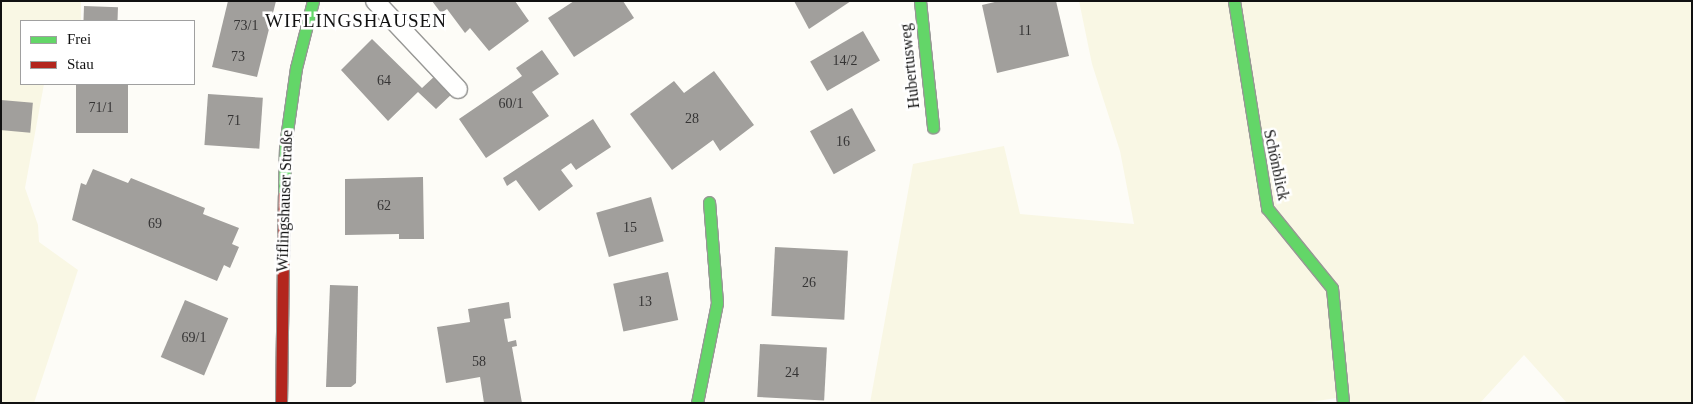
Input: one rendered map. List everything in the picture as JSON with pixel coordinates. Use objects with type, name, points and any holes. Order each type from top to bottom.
[{"type":"street","name":"Wiflingshauser Straße","points":[[281,403],[285,146],[296,68],[313,1]]},
{"type":"street","name":"Hubertusweg","points":[[920,1],[933,127]]},
{"type":"street","name":"Schönblick","points":[[1234,1],[1259,176],[1267,208],[1282,229],[1310,254],[1332,288],[1343,403]]},
{"type":"street","points":[[697,403],[717,303],[709,202]]},
{"type":"lane","points":[[375,1],[458,89]]},
{"type":"shaded area","points":[[1,1],[81,1],[81,20],[20,20],[20,85],[44,85],[25,188],[38,225],[39,242],[78,270],[34,403],[1,403]]},
{"type":"shaded area","points":[[1079,1],[1692,1],[1692,403],[1567,403],[1524,355],[1480,403],[1351,403],[1336,398],[1305,403],[870,403],[913,164],[1004,146],[1020,214],[1134,224],[1120,151],[1092,64]]},
{"type":"building","points":[[228,1],[276,1],[257,77],[212,67]]},
{"type":"building","points":[[432,1],[515,1],[529,21],[489,51],[470,28],[465,33],[447,9],[441,13]]},
{"type":"building","points":[[574,1],[623,1],[634,18],[574,57],[548,18]]},
{"type":"building","points":[[794,1],[851,1],[809,29]]},
{"type":"building","points":[[999,1],[1056,1],[1069,56],[997,73],[982,5]]},
{"type":"building","points":[[84,6],[118,7],[118,20],[84,20]]},
{"type":"building","points":[[863,31],[880,60],[827,91],[810,62]]},
{"type":"building","points":[[372,39],[422,88],[437,74],[454,92],[436,109],[418,92],[388,121],[341,70]]},
{"type":"building","points":[[542,50],[559,74],[532,92],[549,116],[486,158],[459,119],[522,76],[516,68]]},
{"type":"building","points":[[714,71],[754,125],[720,151],[713,140],[672,170],[630,114],[674,81],[684,93]]},
{"type":"building","points":[[76,85],[128,85],[128,133],[76,133]]},
{"type":"building","points":[[208,94],[263,98],[259,149],[204,145]]},
{"type":"building","points":[[1,100],[33,103],[30,133],[1,130]]},
{"type":"building","points":[[852,108],[876,151],[834,174],[810,131]]},
{"type":"building","points":[[593,119],[611,147],[576,170],[571,163],[561,170],[573,186],[539,211],[516,180],[507,186],[503,178]]},
{"type":"building","points":[[93,169],[128,183],[131,178],[205,208],[203,214],[239,228],[232,244],[239,247],[230,268],[224,265],[217,281],[72,220],[81,183],[86,185]]},
{"type":"building","points":[[423,177],[424,239],[399,239],[399,234],[345,235],[345,179]]},
{"type":"building","points":[[651,197],[664,241],[609,257],[596,213]]},
{"type":"building","points":[[775,247],[848,251],[844,320],[771,316]]},
{"type":"building","points":[[668,272],[678,320],[623,332],[613,284]]},
{"type":"building","points":[[330,285],[358,286],[356,383],[351,387],[326,387]]},
{"type":"building","points":[[185,300],[228,318],[204,375],[161,357]]},
{"type":"building","points":[[509,302],[511,318],[504,319],[508,342],[516,340],[517,346],[512,347],[522,403],[484,403],[480,377],[446,383],[437,327],[470,322],[468,309]]},
{"type":"building","points":[[760,344],[827,348],[824,400],[757,397]]},
{"type":"traffic: fast","points":[[284,195],[285,146],[296,68],[313,1]]},
{"type":"traffic: fast","points":[[920,1],[933,127]]},
{"type":"traffic: fast","points":[[1234,1],[1267,208],[1332,288],[1343,403]]},
{"type":"traffic: fast","points":[[697,403],[717,303],[709,202]]},
{"type":"traffic: jam","points":[[281,403],[284,195]]},
{"type":"district","name":"WIFLINGSHAUSEN","points":[[356,21]]}]
